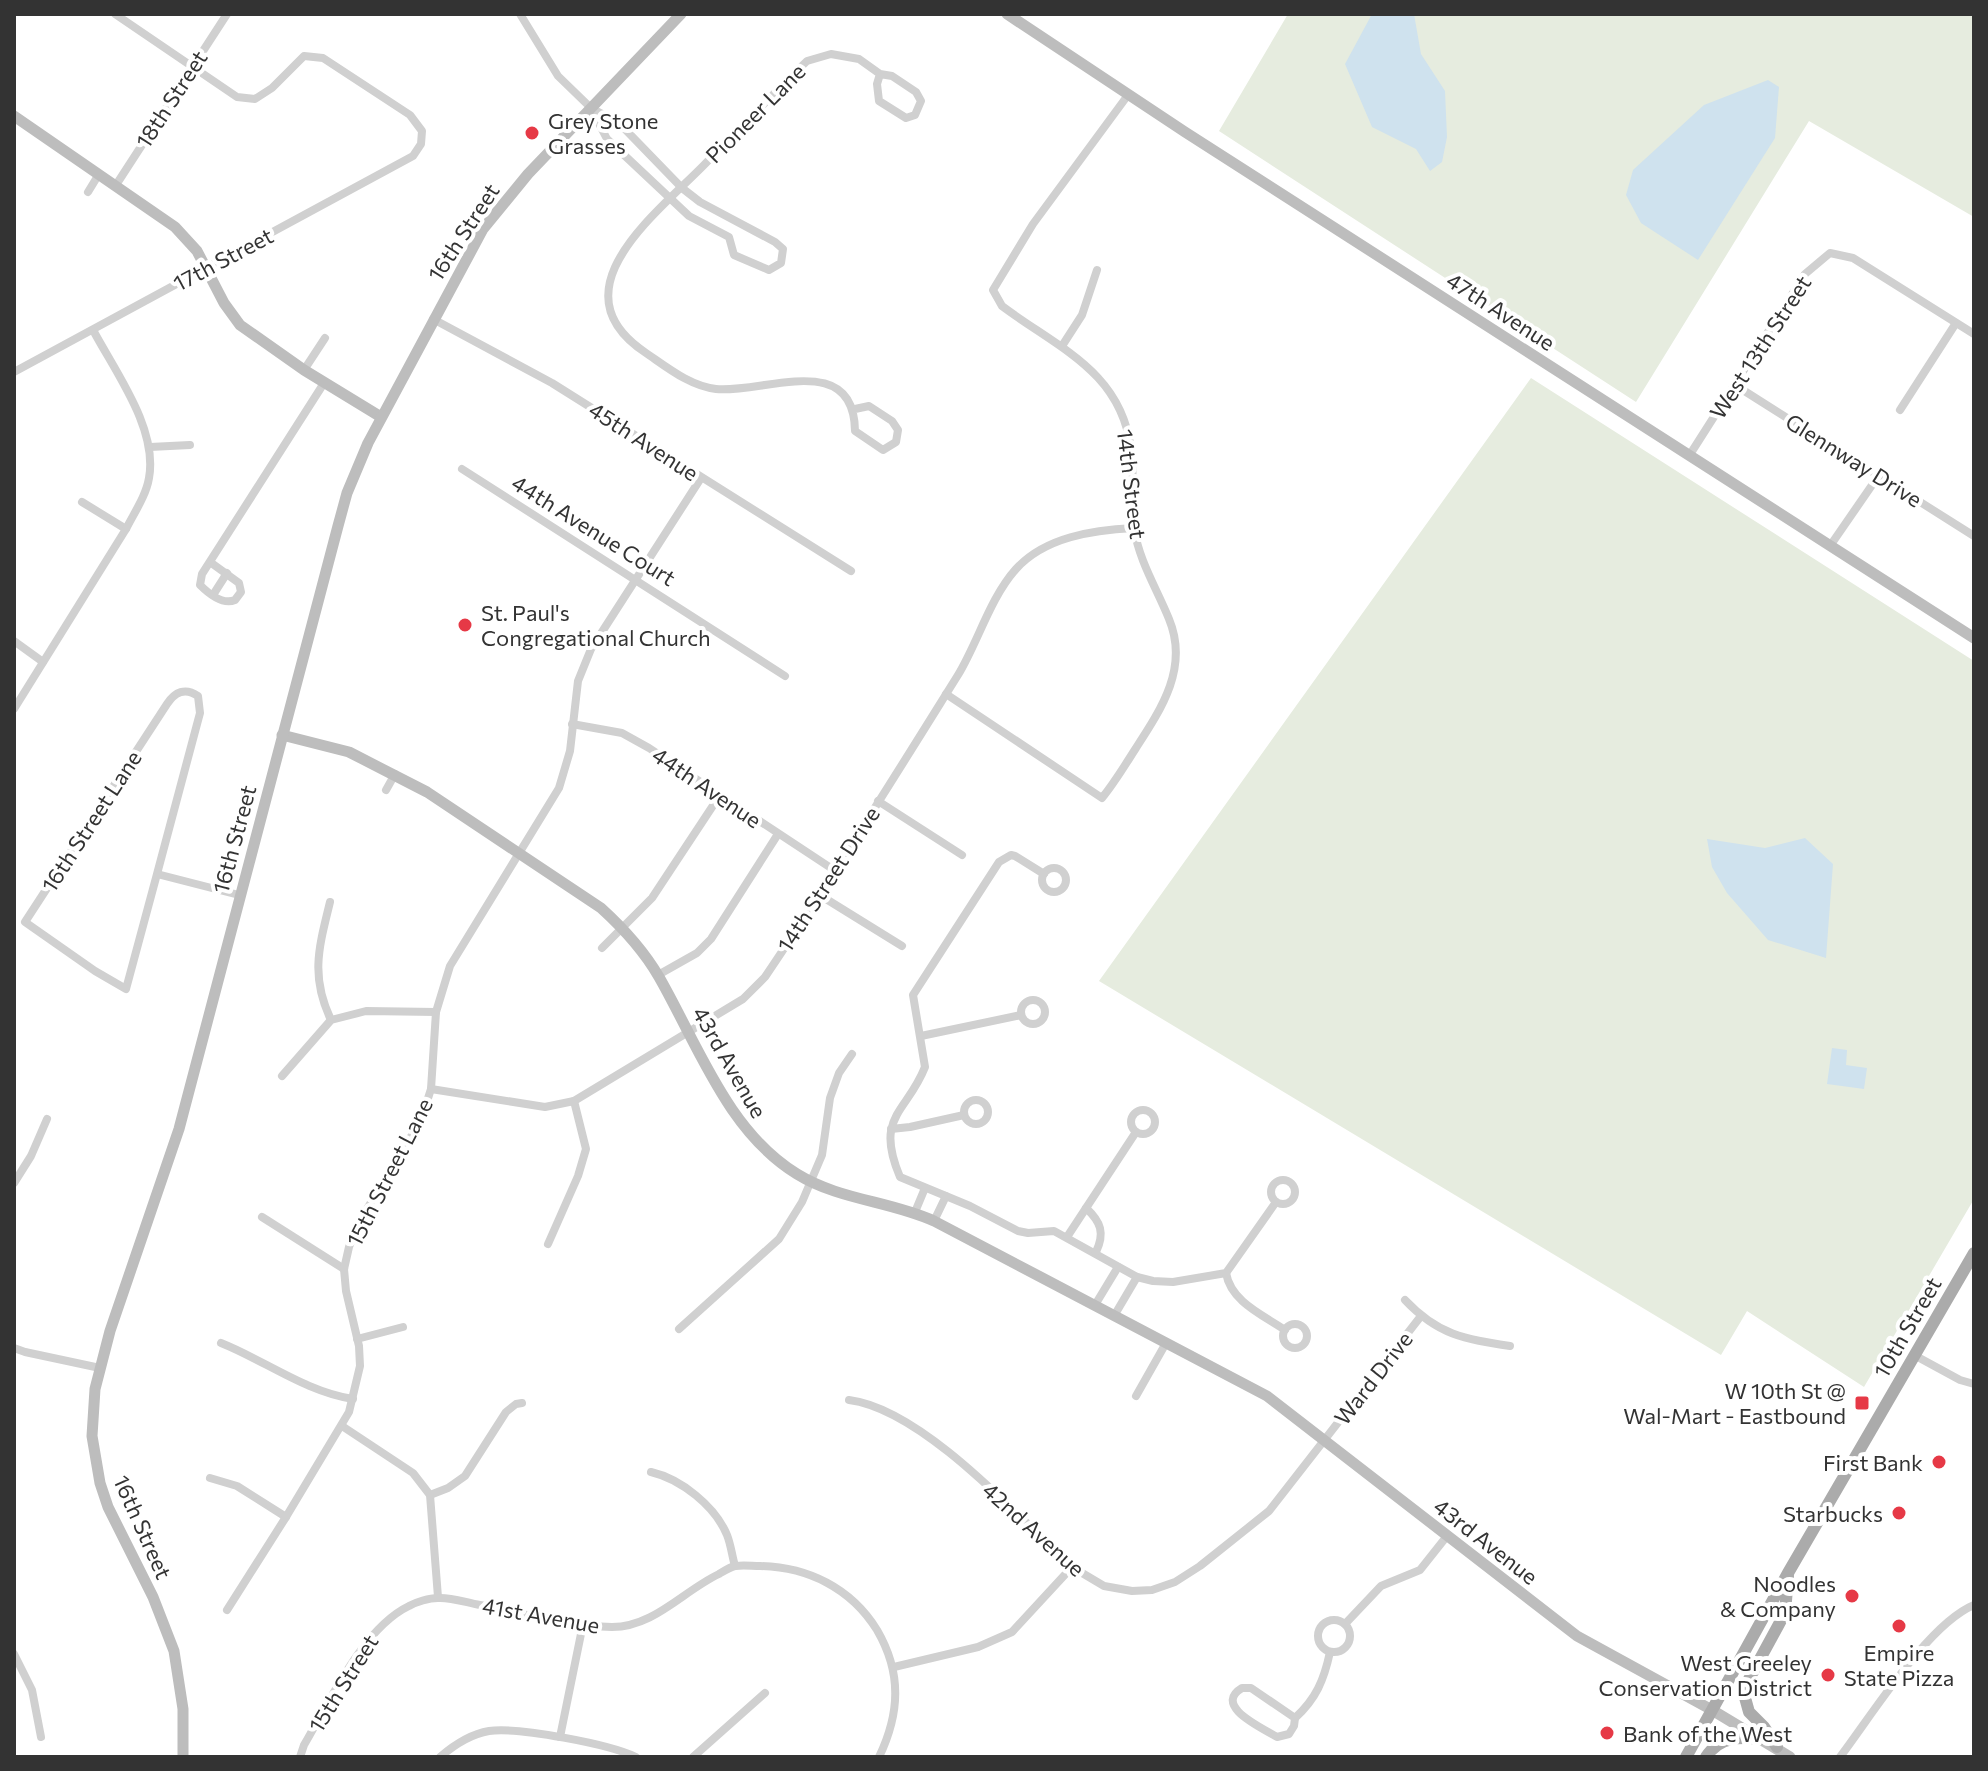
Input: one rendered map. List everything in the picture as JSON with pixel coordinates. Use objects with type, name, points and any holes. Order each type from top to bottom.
[{"type":"main road","name":"16th Street","points":[[183,1757],[183,1709],[174,1651],[153,1597],[108,1507],[95,1460],[92,1414],[100,1368],[179,1129],[347,493],[381,417],[483,229],[502,203],[681,14]]},
{"type":"main road","name":"47th Avenue","points":[[1007,14],[1128,95],[1974,638]]},
{"type":"main road","points":[[14,116],[186,236],[240,325],[304,370],[381,417]]},
{"type":"main road","name":"43rd Avenue","points":[[282,735],[349,752],[427,792],[576,889],[622,928],[658,975],[746,1131],[783,1164],[829,1190],[915,1212],[934,1221],[1267,1396],[1577,1636],[1764,1739],[1790,1757]]},
{"type":"main road","name":"10th Street","points":[[1686,1757],[1788,1573],[1974,1253]]},
{"type":"main road","points":[[1777,1747],[1749,1712],[1744,1694],[1785,1613],[1788,1573]]},
{"type":"main road","points":[[1706,1757],[1716,1745],[1728,1739],[1764,1739]]},
{"type":"street","points":[[115,14],[192,67]]},
{"type":"street","name":"18th Street","points":[[116,185],[227,14]]},
{"type":"street","points":[[520,14],[558,76],[591,108],[619,123],[682,188],[700,202],[775,242],[783,249],[781,263],[769,270],[734,255],[729,237],[737,222]]},
{"type":"street","name":"Pioneer Lane","points":[[855,409],[844,395],[806,381],[791,380],[720,390],[700,386],[630,342],[611,312],[609,282],[619,255],[807,61],[831,54],[859,59],[880,74],[892,76],[916,92],[921,101],[915,115],[906,118],[879,101],[877,84],[880,74]]},
{"type":"street","name":"17th Street","points":[[14,372],[413,156],[421,144],[422,131],[410,115],[323,58],[304,56],[272,88],[255,99],[237,97],[192,67]]},
{"type":"street","name":"14th Street","points":[[946,694],[1102,798],[1169,695],[1175,671],[1176,646],[1170,622],[1146,569],[1134,528],[1134,468],[1127,427],[1118,406],[1096,372],[1002,306],[993,290],[1033,224],[1128,95]]},
{"type":"street","points":[[591,108],[607,139],[689,216],[729,237]]},
{"type":"street","points":[[88,192],[99,174]]},
{"type":"street","name":"West 13th Street","points":[[1689,456],[1805,274],[1830,253],[1853,258],[1956,323]]},
{"type":"street","points":[[1062,346],[1082,315],[1097,270]]},
{"type":"street","name":"45th Avenue","points":[[433,319],[552,383],[851,571]]},
{"type":"street","points":[[1900,410],[1956,323],[1974,334]]},
{"type":"street","points":[[14,709],[126,529],[149,478],[150,447],[144,426],[93,330]]},
{"type":"street","points":[[304,370],[325,338]]},
{"type":"street","points":[[210,562],[239,583],[239,597],[226,603],[200,585],[200,580],[210,562],[324,383]]},
{"type":"street","name":"Glennway Drive","points":[[1735,385],[1974,536]]},
{"type":"street","points":[[869,406],[892,421],[898,430],[896,442],[883,450],[855,431],[855,409],[869,406]]},
{"type":"street","points":[[150,447],[190,445]]},
{"type":"street","name":"44th Avenue Court","points":[[462,469],[785,676]]},
{"type":"street","points":[[1830,546],[1879,475]]},
{"type":"street","name":"15th Street Lane","points":[[227,1610],[342,1426],[353,1399],[360,1366],[344,1269],[359,1222],[421,1120],[431,1089],[436,1012],[450,966],[559,788],[570,751],[581,669],[591,649],[701,478]]},
{"type":"street","points":[[82,502],[126,529]]},
{"type":"street","name":"14th Street Drive","points":[[431,1089],[535,1106],[557,1106],[574,1101],[743,999],[765,977],[878,801],[969,656],[1001,591],[1017,568],[1049,545],[1077,535],[1134,528]]},
{"type":"street","points":[[213,595],[227,573]]},
{"type":"street","points":[[14,641],[43,662]]},
{"type":"street","name":"16th Street Lane","points":[[186,691],[198,696],[200,713],[157,874],[126,989],[25,922],[173,695],[186,691]]},
{"type":"street","name":"44th Avenue","points":[[572,724],[622,733],[834,870]]},
{"type":"street","points":[[386,790],[395,774]]},
{"type":"street","points":[[602,948],[652,898],[720,795]]},
{"type":"street","points":[[878,801],[962,855]]},
{"type":"street","points":[[658,975],[697,953],[711,939],[778,834]]},
{"type":"street","points":[[1044,874],[1015,856],[999,862],[913,995],[925,1067],[897,1112],[891,1129],[900,1177],[1018,1231],[1054,1231],[1137,1277],[1153,1281],[1173,1282],[1226,1273],[1276,1202]]},
{"type":"street","points":[[157,874],[239,895]]},
{"type":"street","points":[[818,894],[902,946]]},
{"type":"street","points":[[330,902],[317,969],[318,986],[331,1020]]},
{"type":"street","points":[[282,1076],[331,1020],[366,1011],[436,1012]]},
{"type":"street","points":[[921,1036],[1021,1015]]},
{"type":"street","points":[[679,1329],[779,1239],[812,1182],[822,1155],[834,1083],[852,1054]]},
{"type":"street","points":[[548,1244],[578,1176],[586,1149],[574,1101]]},
{"type":"street","points":[[891,1129],[964,1115]]},
{"type":"street","points":[[14,1183],[31,1156],[47,1119]]},
{"type":"street","points":[[1067,1237],[1136,1132]]},
{"type":"street","points":[[915,1212],[925,1188]]},
{"type":"street","points":[[934,1221],[946,1196]]},
{"type":"street","points":[[1086,1208],[1097,1218],[1102,1231],[1096,1252]]},
{"type":"street","points":[[262,1217],[344,1269]]},
{"type":"street","points":[[1095,1305],[1118,1267]]},
{"type":"street","points":[[1226,1273],[1228,1285],[1238,1298],[1285,1330]]},
{"type":"street","points":[[1114,1316],[1137,1277]]},
{"type":"street","name":"Ward Drive","points":[[1405,1300],[1421,1316],[1450,1334],[1510,1346]]},
{"type":"street","name":"Ward Drive","points":[[1325,1440],[1421,1316]]},
{"type":"street","points":[[357,1339],[403,1327]]},
{"type":"street","points":[[221,1343],[312,1387],[334,1396],[353,1399]]},
{"type":"street","points":[[1136,1396],[1166,1343]]},
{"type":"street","points":[[14,1348],[100,1368]]},
{"type":"street","points":[[1914,1355],[1960,1380],[1974,1384]]},
{"type":"street","name":"42nd Avenue","points":[[849,1400],[877,1407],[894,1416],[953,1457],[1072,1567],[1104,1586],[1132,1591],[1152,1590],[1175,1582],[1257,1523],[1325,1440]]},
{"type":"street","points":[[430,1495],[448,1488],[465,1476],[506,1412],[522,1403]]},
{"type":"street","points":[[342,1426],[413,1473],[430,1495],[438,1597]]},
{"type":"street","points":[[651,1472],[663,1475],[690,1492],[712,1512],[728,1537],[735,1566],[798,1570],[824,1580],[865,1613],[878,1632],[894,1667],[893,1718],[879,1757]]},
{"type":"street","points":[[210,1478],[237,1486],[286,1517]]},
{"type":"street","points":[[1345,1624],[1381,1586],[1420,1570],[1447,1536]]},
{"type":"street","name":"41st Avenue","points":[[438,1597],[612,1627],[642,1622],[702,1583],[735,1566]]},
{"type":"street","points":[[894,1667],[978,1647],[1012,1632],[1072,1567]]},
{"type":"street","name":"15th Street","points":[[300,1757],[304,1745],[375,1631],[392,1615],[412,1604],[438,1597]]},
{"type":"street","points":[[1840,1757],[1932,1635],[1974,1605]]},
{"type":"street","points":[[1330,1621],[1345,1624],[1350,1633],[1349,1644],[1341,1651],[1330,1652],[1321,1646],[1319,1631],[1330,1621]]},
{"type":"street","points":[[560,1737],[583,1624]]},
{"type":"street","points":[[1295,1718],[1251,1688],[1238,1689],[1233,1697],[1237,1712],[1277,1737],[1289,1734],[1295,1718],[1308,1706],[1325,1679],[1330,1652]]},
{"type":"street","points":[[14,1654],[32,1690],[41,1737]]},
{"type":"street","points":[[693,1757],[765,1693]]},
{"type":"street","points":[[440,1757],[460,1742],[490,1731],[560,1737],[636,1757]]},
{"type":"shaded area","points":[[1288,14],[1974,14],[1974,217],[1809,121],[1636,402],[1219,131]]},
{"type":"shaded area","points":[[1531,378],[1974,661],[1974,1199],[1864,1387],[1747,1311],[1721,1355],[1099,981]]},
{"type":"water","points":[[1372,14],[1414,14],[1421,54],[1445,91],[1447,137],[1442,162],[1430,171],[1416,149],[1372,127],[1345,64]]},
{"type":"water","points":[[1768,80],[1779,87],[1775,138],[1698,260],[1641,223],[1626,195],[1633,170],[1704,105]]},
{"type":"water","points":[[1805,838],[1833,864],[1826,958],[1768,940],[1727,893],[1712,867],[1707,839],[1765,848]]},
{"type":"water","points":[[1832,1048],[1847,1050],[1846,1065],[1867,1068],[1864,1089],[1827,1084]]},
{"type":"place","name":"Grey Stone Grasses","points":[[532,133]]},
{"type":"place","name":"St. Paul's Congregational Church","points":[[465,625]]},
{"type":"place","name":"W 10th St @ Wal-Mart - Eastbound","points":[[1862,1403]]},
{"type":"place","name":"First Bank","points":[[1939,1462]]},
{"type":"place","name":"Starbucks","points":[[1899,1513]]},
{"type":"place","name":"Noodles & Company","points":[[1852,1596]]},
{"type":"place","name":"Empire State Pizza","points":[[1899,1626]]},
{"type":"place","name":"West Greeley Conservation District","points":[[1828,1675]]},
{"type":"place","name":"Bank of the West","points":[[1607,1733]]}]
